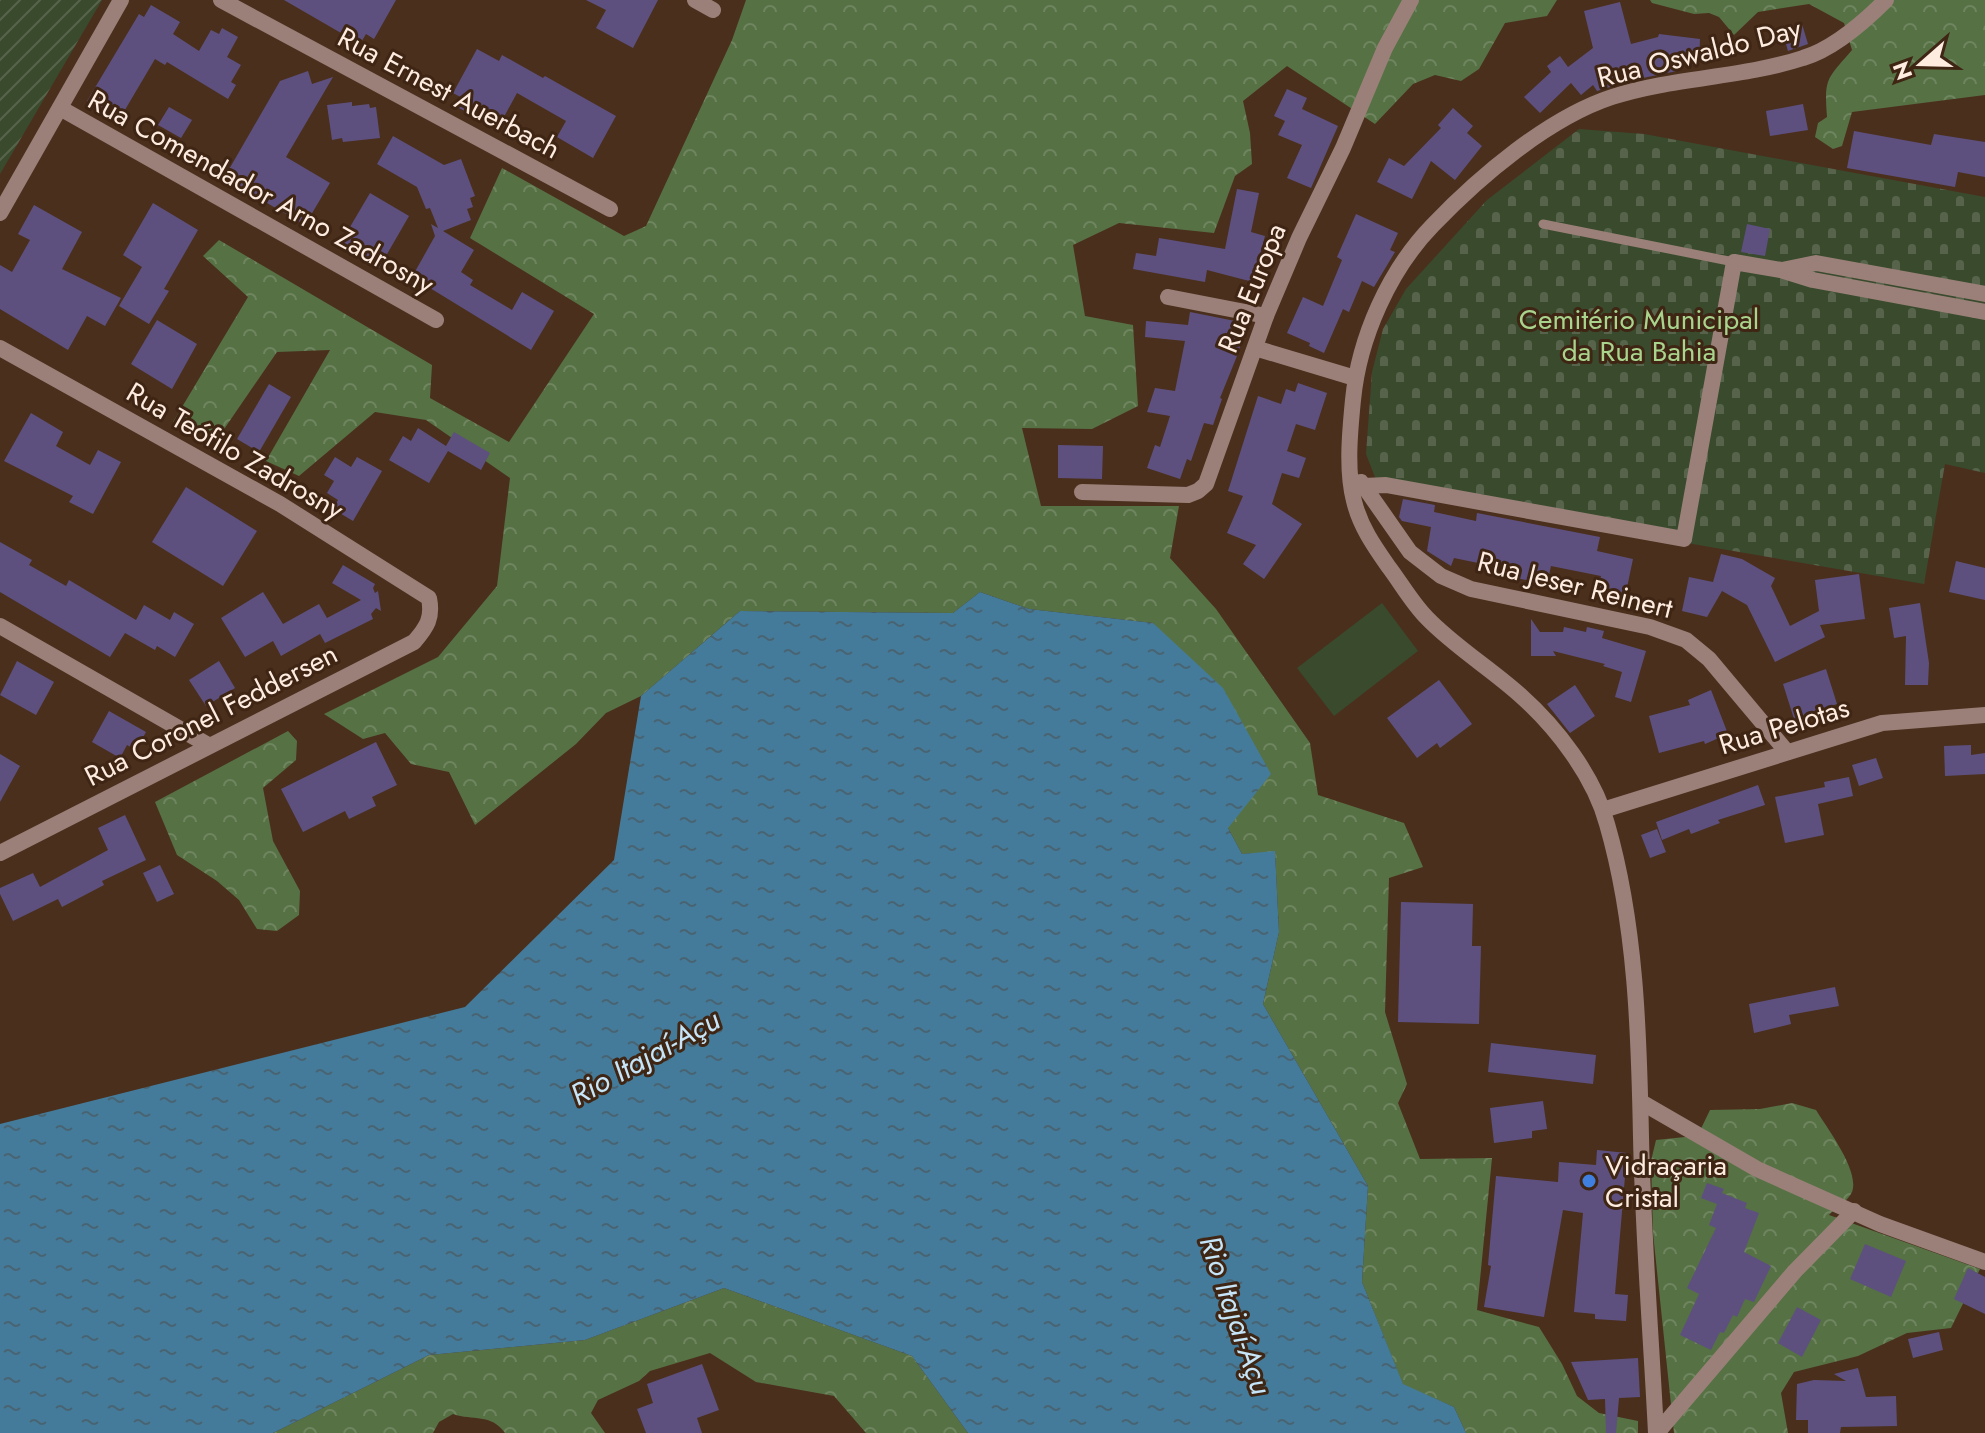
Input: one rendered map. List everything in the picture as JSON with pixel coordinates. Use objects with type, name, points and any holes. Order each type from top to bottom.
[{"type":"street","points":[[0,213],[121,0]]},
{"type":"street","name":"Rua Ernest Auerbach","points":[[221,0],[610,209]]},
{"type":"street","points":[[695,0],[713,10]]},
{"type":"street","name":"Rua Europa","points":[[1082,492],[1188,495],[1206,484],[1266,316],[1299,238],[1343,148],[1385,48],[1411,0]]},
{"type":"street","name":"Rua Oswaldo Day","points":[[1656,1433],[1631,951],[1624,896],[1603,810],[1570,752],[1522,696],[1425,617],[1370,540],[1354,504],[1351,421],[1355,378],[1379,304],[1409,255],[1429,229],[1489,172],[1565,119],[1613,97],[1808,57],[1838,39],[1886,0]]},
{"type":"street","name":"Rua Comendador Arno Zadrosny","points":[[60,108],[436,320]]},
{"type":"street","points":[[1364,486],[1386,485],[1684,539],[1734,262],[1985,312]]},
{"type":"street","points":[[1781,270],[1816,263],[1985,294]]},
{"type":"street","points":[[1168,297],[1266,316]]},
{"type":"street","name":"Rua Teófilo Zadrosny","points":[[0,348],[280,504],[429,598],[431,611]]},
{"type":"street","points":[[1255,348],[1355,378]]},
{"type":"street","name":"Rua Jeser Reinert","points":[[1351,471],[1410,552],[1441,576],[1471,589],[1650,627],[1686,640],[1709,659],[1787,752]]},
{"type":"street","name":"Rua Coronel Feddersen","points":[[0,853],[414,642],[427,627],[431,611]]},
{"type":"street","points":[[0,626],[208,745]]},
{"type":"street","name":"Rua Pelotas","points":[[1603,810],[1882,723],[1985,715]]},
{"type":"street","points":[[1641,1102],[1757,1169],[1880,1224],[1985,1262]]},
{"type":"street","points":[[1656,1433],[1795,1271],[1854,1211]]},
{"type":"lane","points":[[1543,224],[1734,262]]},
{"type":"lane","points":[[1813,280],[1816,263]]},
{"type":"green space","points":[[0,0],[102,0],[0,174]]},
{"type":"green space","points":[[746,0],[1557,0],[1547,16],[1505,23],[1479,69],[1461,81],[1435,75],[1413,84],[1375,124],[1287,66],[1243,101],[1250,133],[1252,164],[1235,176],[1214,233],[1119,223],[1073,245],[1085,316],[1133,325],[1138,406],[1092,429],[1022,428],[1041,506],[1179,506],[1170,558],[1216,609],[1310,743],[1318,795],[1404,823],[1423,867],[1389,878],[1385,1012],[1407,1084],[1398,1103],[1420,1159],[1492,1158],[1477,1310],[1539,1327],[1577,1396],[1599,1413],[1638,1421],[1638,1433],[1466,1433],[1454,1407],[1403,1385],[1362,1282],[1368,1186],[1263,1004],[1279,932],[1275,852],[1242,854],[1228,828],[1153,623],[1029,609],[980,592],[953,613],[740,611],[641,696],[606,713],[576,744],[475,825],[449,772],[411,764],[385,733],[363,739],[324,714],[438,657],[497,586],[510,478],[426,420],[375,412],[299,476],[266,461],[330,350],[277,352],[218,438],[173,422],[248,297],[203,256],[219,240],[432,365],[430,398],[509,442],[594,314],[470,238],[502,168],[624,236],[646,226],[732,40]]},
{"type":"green space","points":[[1650,0],[1985,0],[1985,95],[1852,112],[1842,146],[1833,149],[1815,137],[1818,123],[1827,117],[1829,80],[1852,50],[1844,23],[1809,4],[1758,12],[1734,35],[1719,17],[1709,13],[1694,14]]},
{"type":"green space","name":"Cemitério Municipal da Rua Bahia","points":[[1579,129],[1644,134],[1985,197],[1985,473],[1945,464],[1924,584],[1380,490],[1366,454],[1372,372],[1383,329],[1406,289],[1487,200]]},
{"type":"green space","points":[[1382,603],[1418,651],[1334,716],[1297,668]]},
{"type":"green space","points":[[288,731],[297,741],[296,760],[263,788],[273,841],[300,891],[299,915],[277,931],[257,929],[239,900],[217,881],[177,855],[155,802]]},
{"type":"green space","points":[[1792,1103],[1816,1110],[1841,1150],[1851,1173],[1852,1192],[1829,1215],[1980,1269],[1951,1328],[1907,1333],[1858,1356],[1794,1372],[1781,1393],[1788,1433],[1674,1433],[1653,1233],[1651,1161],[1656,1140],[1696,1139],[1710,1110],[1760,1109]]},
{"type":"green space","points":[[724,1288],[912,1356],[968,1433],[866,1433],[834,1396],[756,1382],[710,1353],[650,1371],[639,1381],[598,1400],[591,1413],[605,1433],[505,1433],[488,1420],[453,1414],[439,1422],[433,1433],[273,1433],[429,1355],[585,1340]]},
{"type":"water","name":"Rio Itajaí-Açu","points":[[980,592],[1029,609],[1153,623],[1223,688],[1271,774],[1228,828],[1242,854],[1275,851],[1279,932],[1263,1004],[1368,1186],[1362,1282],[1403,1384],[1454,1407],[1466,1433],[968,1433],[912,1356],[724,1288],[585,1340],[429,1355],[273,1433],[0,1433],[0,1124],[465,1007],[614,860],[641,696],[740,611],[953,613]]},
{"type":"building","points":[[284,0],[396,0],[374,39],[366,34],[360,44]]},
{"type":"building","points":[[586,0],[658,0],[633,48],[596,28],[606,10]]},
{"type":"building","points":[[1620,2],[1631,44],[1658,37],[1659,34],[1700,39],[1699,65],[1677,64],[1677,71],[1597,91],[1593,85],[1581,95],[1571,83],[1540,113],[1524,97],[1551,72],[1547,66],[1560,56],[1568,67],[1593,48],[1584,11]]},
{"type":"building","points":[[151,5],[180,22],[173,34],[199,51],[211,30],[219,34],[222,28],[238,37],[227,57],[241,65],[231,82],[236,85],[228,99],[167,62],[165,65],[155,59],[119,120],[87,101],[139,14],[144,17]]},
{"type":"building","points":[[1802,24],[1808,44],[1788,51],[1782,30]]},
{"type":"building","points":[[477,49],[499,61],[502,55],[616,116],[593,158],[557,137],[566,121],[517,93],[499,126],[459,108],[464,99],[453,93]]},
{"type":"building","points":[[308,71],[312,84],[333,77],[286,157],[330,183],[305,225],[224,178],[280,81]]},
{"type":"building","points":[[1287,89],[1307,98],[1302,109],[1338,126],[1311,188],[1287,178],[1302,145],[1278,135],[1285,121],[1274,116]]},
{"type":"building","points":[[352,102],[352,106],[369,104],[370,108],[376,107],[380,138],[343,142],[342,138],[332,140],[327,105]]},
{"type":"building","points":[[1803,104],[1808,130],[1770,136],[1766,111]]},
{"type":"building","points":[[169,107],[192,120],[181,138],[158,125]]},
{"type":"building","points":[[1453,108],[1473,126],[1467,133],[1482,146],[1455,180],[1431,161],[1412,199],[1377,182],[1389,158],[1404,166],[1441,128],[1438,125]]},
{"type":"building","points":[[1854,131],[1931,145],[1934,134],[1985,142],[1985,177],[1958,172],[1955,187],[1847,168]]},
{"type":"building","points":[[393,136],[444,165],[461,159],[475,196],[470,198],[473,207],[467,209],[471,220],[443,231],[474,250],[461,272],[473,280],[470,285],[512,310],[522,292],[554,311],[531,350],[412,277],[435,236],[431,224],[438,228],[417,187],[377,164]]},
{"type":"building","points":[[1237,189],[1259,193],[1251,232],[1265,236],[1253,282],[1207,270],[1205,282],[1133,269],[1136,253],[1156,256],[1159,238],[1225,249]]},
{"type":"building","points":[[370,193],[409,216],[379,268],[340,244]]},
{"type":"building","points":[[153,203],[198,230],[164,289],[169,291],[149,324],[119,306],[142,267],[123,255]]},
{"type":"building","points":[[34,205],[82,232],[62,269],[121,298],[105,326],[87,316],[68,350],[0,309],[0,265],[12,272],[30,240],[18,234]]},
{"type":"building","points":[[1356,214],[1398,233],[1390,250],[1395,252],[1374,287],[1362,281],[1349,312],[1343,309],[1324,353],[1287,333],[1303,297],[1323,306],[1342,260],[1337,257]]},
{"type":"building","points":[[1747,224],[1770,229],[1765,256],[1741,252]]},
{"type":"building","points":[[1190,312],[1245,323],[1239,351],[1213,425],[1204,423],[1191,461],[1187,459],[1180,479],[1147,468],[1155,445],[1160,447],[1170,416],[1147,412],[1155,388],[1175,391],[1185,341],[1145,337],[1146,321],[1188,325]]},
{"type":"building","points":[[157,320],[197,344],[172,389],[131,364]]},
{"type":"building","points":[[1298,383],[1327,393],[1315,430],[1296,424],[1287,451],[1306,458],[1299,478],[1282,473],[1272,504],[1302,524],[1264,579],[1243,564],[1256,545],[1227,533],[1243,496],[1228,491],[1258,396],[1281,404],[1286,389],[1295,392]]},
{"type":"building","points":[[269,384],[291,397],[259,452],[237,439]]},
{"type":"building","points":[[31,413],[63,432],[56,446],[90,465],[98,450],[121,462],[93,514],[69,502],[73,496],[4,461]]},
{"type":"building","points":[[418,428],[446,446],[454,432],[490,453],[481,470],[448,451],[429,483],[389,460],[403,436],[411,441]]},
{"type":"building","points":[[1058,445],[1103,446],[1102,479],[1058,478]]},
{"type":"building","points":[[335,457],[351,467],[357,457],[382,471],[353,521],[333,509],[338,500],[327,493],[334,481],[324,475]]},
{"type":"building","points":[[186,487],[257,531],[223,586],[152,542]]},
{"type":"building","points":[[1403,499],[1435,505],[1434,512],[1476,521],[1477,513],[1600,537],[1597,551],[1633,559],[1625,597],[1598,591],[1601,576],[1551,566],[1547,584],[1511,577],[1512,570],[1454,558],[1451,566],[1427,551],[1431,527],[1402,521],[1399,517]]},
{"type":"building","points":[[0,542],[32,560],[29,565],[66,586],[69,580],[136,620],[144,605],[170,620],[174,612],[194,624],[175,657],[125,633],[110,657],[0,592]]},
{"type":"building","points":[[1721,554],[1742,559],[1775,578],[1771,586],[1790,626],[1819,611],[1815,580],[1859,574],[1865,619],[1820,625],[1825,637],[1775,662],[1747,605],[1722,591],[1707,617],[1682,611],[1689,577],[1713,582]]},
{"type":"building","points":[[1956,561],[1985,568],[1985,600],[1949,592]]},
{"type":"building","points":[[343,565],[375,584],[373,588],[375,593],[378,591],[381,611],[376,608],[371,614],[373,619],[325,643],[320,634],[281,656],[273,641],[245,657],[221,618],[263,592],[283,624],[319,604],[327,618],[361,600],[332,583]]},
{"type":"building","points":[[1920,603],[1929,663],[1928,685],[1905,685],[1906,636],[1894,638],[1889,608]]},
{"type":"building","points":[[1531,619],[1540,632],[1563,632],[1564,627],[1586,632],[1587,627],[1604,631],[1602,638],[1646,651],[1631,702],[1615,697],[1622,672],[1603,666],[1605,664],[1553,651],[1556,656],[1531,656]]},
{"type":"building","points":[[17,661],[54,682],[36,715],[0,695]]},
{"type":"building","points":[[219,661],[235,688],[206,706],[189,680]]},
{"type":"building","points":[[1826,669],[1837,704],[1794,719],[1783,684]]},
{"type":"building","points":[[1439,680],[1472,724],[1440,748],[1437,743],[1417,758],[1387,718]]},
{"type":"building","points":[[1575,685],[1595,716],[1570,733],[1547,704]]},
{"type":"building","points":[[1711,690],[1728,734],[1705,744],[1704,741],[1659,753],[1649,716],[1690,705],[1688,700]]},
{"type":"building","points":[[109,711],[146,732],[136,750],[127,745],[120,758],[92,742]]},
{"type":"building","points":[[376,742],[397,785],[372,797],[376,806],[349,819],[345,811],[303,832],[281,789]]},
{"type":"building","points":[[1971,745],[1971,755],[1985,753],[1985,774],[1945,776],[1944,746]]},
{"type":"building","points":[[0,754],[20,766],[0,802]]},
{"type":"building","points":[[1876,758],[1883,778],[1859,786],[1852,765]]},
{"type":"building","points":[[1849,777],[1853,796],[1818,804],[1824,835],[1785,843],[1775,797],[1825,787],[1824,782]]},
{"type":"building","points":[[1758,785],[1765,805],[1718,820],[1720,823],[1691,834],[1689,829],[1662,840],[1656,822]]},
{"type":"building","points":[[125,815],[146,860],[102,881],[104,885],[62,907],[58,899],[13,921],[0,888],[33,873],[40,887],[108,850],[98,828]]},
{"type":"building","points":[[1657,829],[1666,852],[1650,858],[1641,835]]},
{"type":"building","points":[[160,865],[174,894],[157,902],[143,873]]},
{"type":"building","points":[[1401,902],[1473,904],[1472,946],[1481,946],[1479,1024],[1398,1022]]},
{"type":"building","points":[[1835,987],[1839,1006],[1789,1015],[1791,1024],[1754,1033],[1749,1004]]},
{"type":"building","points":[[1491,1043],[1596,1055],[1593,1084],[1488,1072]]},
{"type":"building","points":[[1543,1101],[1547,1129],[1532,1131],[1532,1138],[1494,1143],[1490,1108]]},
{"type":"building","points":[[1597,1150],[1627,1153],[1615,1294],[1628,1295],[1626,1321],[1595,1319],[1595,1314],[1574,1312],[1583,1213],[1563,1210],[1544,1317],[1484,1307],[1491,1266],[1488,1265],[1496,1176],[1558,1182],[1559,1162],[1596,1165]]},
{"type":"building","points":[[1707,1183],[1724,1189],[1722,1193],[1747,1203],[1745,1208],[1759,1213],[1744,1252],[1771,1266],[1754,1302],[1745,1299],[1737,1317],[1733,1315],[1711,1350],[1680,1335],[1699,1294],[1687,1288],[1716,1228],[1709,1225],[1717,1204],[1701,1198]]},
{"type":"building","points":[[1865,1244],[1906,1261],[1891,1297],[1850,1279]]},
{"type":"building","points":[[1968,1268],[1985,1277],[1985,1314],[1954,1299]]},
{"type":"building","points":[[1797,1307],[1821,1320],[1802,1357],[1778,1343]]},
{"type":"building","points":[[1939,1332],[1943,1350],[1913,1358],[1908,1339]]},
{"type":"building","points":[[1638,1358],[1640,1397],[1619,1398],[1616,1433],[1606,1433],[1605,1399],[1588,1400],[1571,1362]]},
{"type":"building","points":[[702,1364],[719,1410],[697,1418],[702,1433],[646,1433],[637,1409],[653,1403],[647,1384]]},
{"type":"building","points":[[1858,1368],[1866,1397],[1896,1396],[1897,1426],[1841,1427],[1840,1433],[1808,1433],[1808,1420],[1796,1420],[1797,1384],[1814,1380],[1846,1381],[1834,1374]]},
{"type":"place","name":"Vidraçaria Cristal","points":[[1589,1181]]}]
